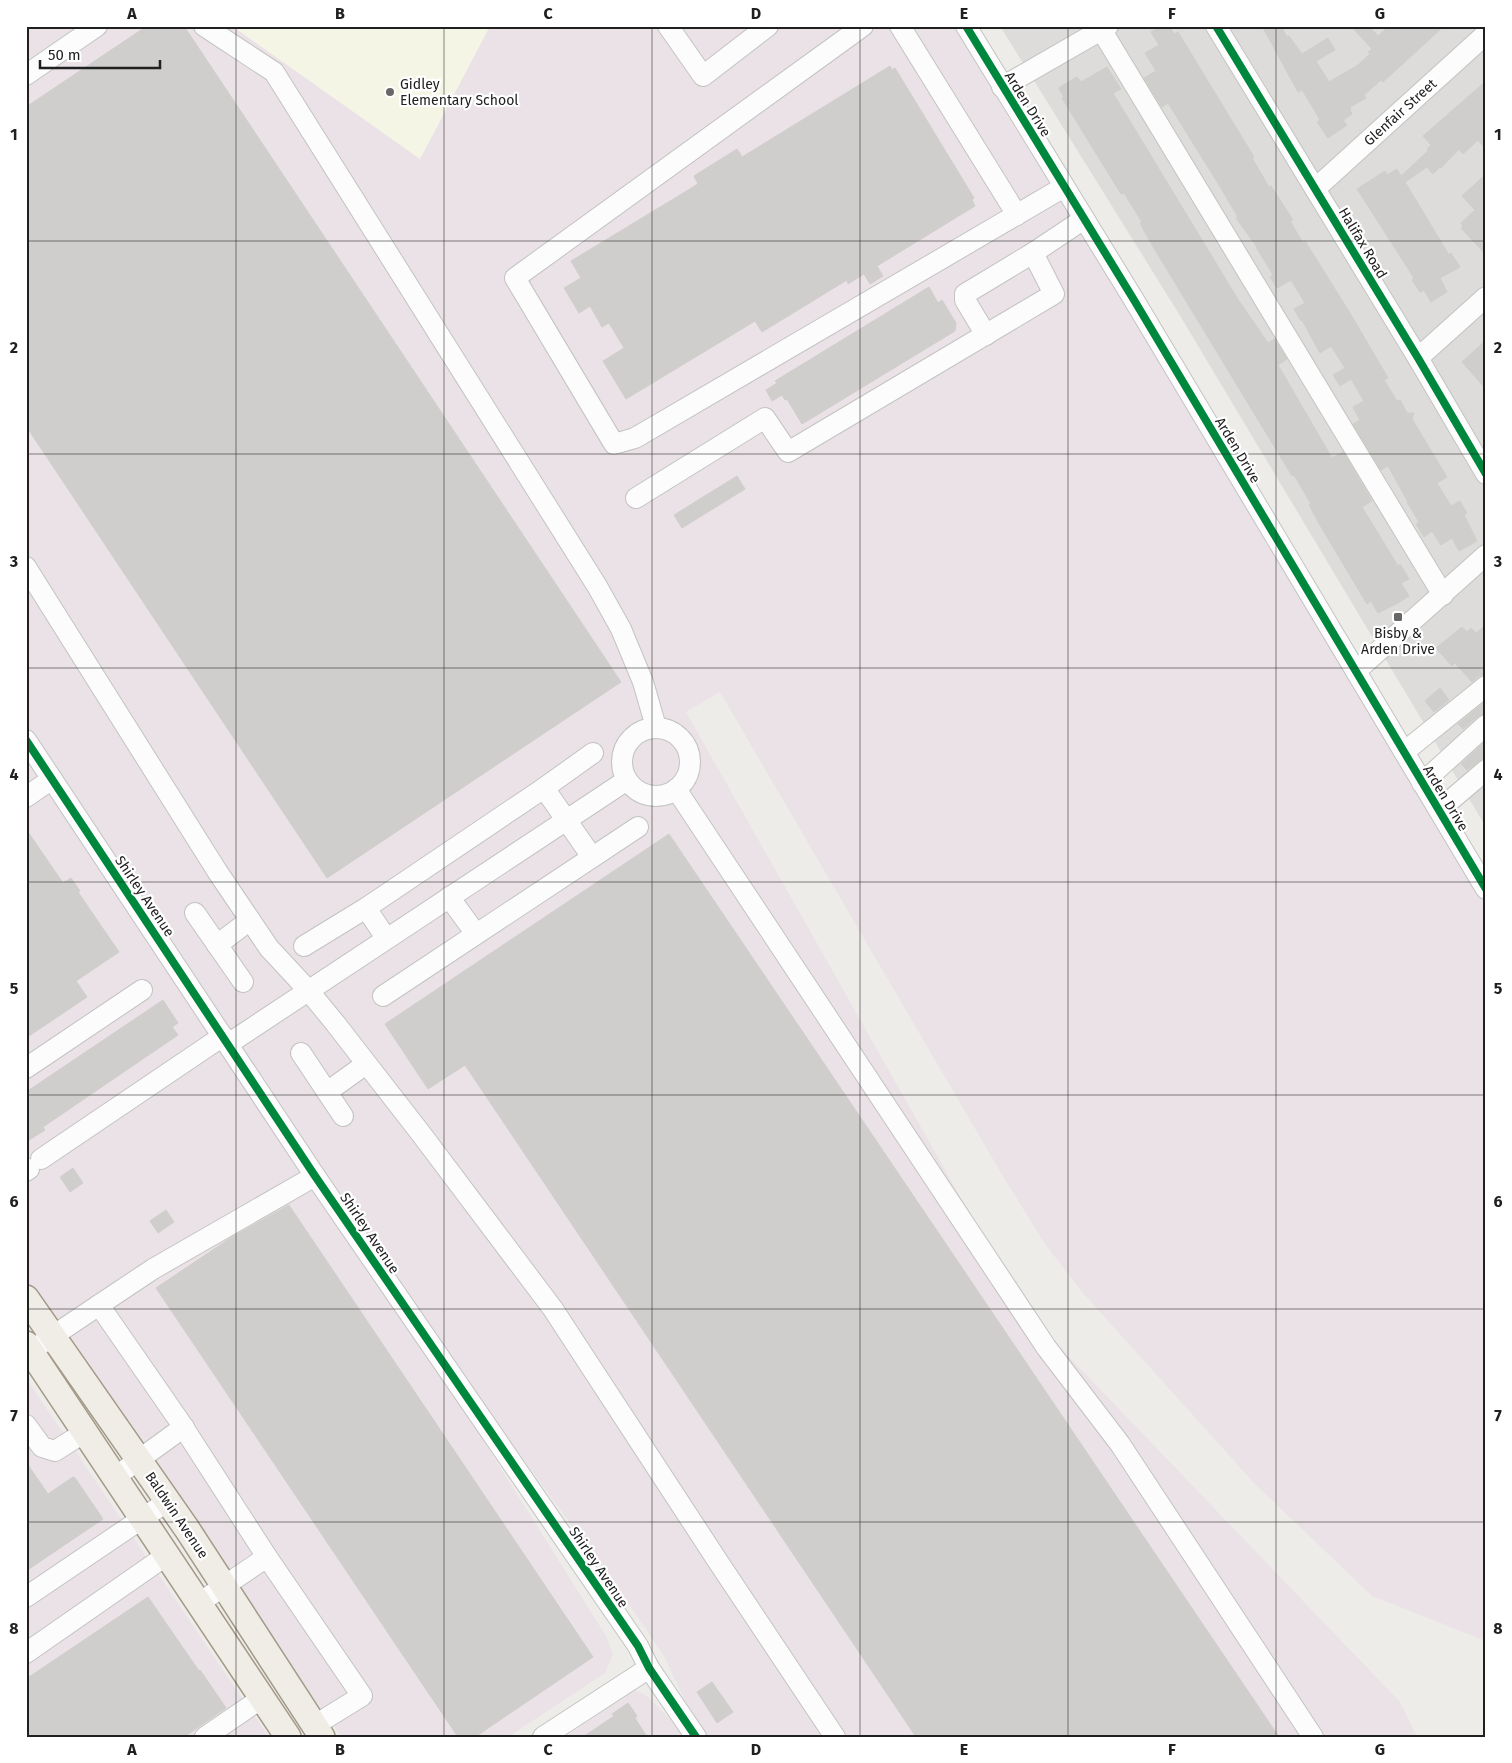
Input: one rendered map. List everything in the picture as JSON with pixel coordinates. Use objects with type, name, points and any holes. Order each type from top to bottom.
[{"type":"main road","name":"Baldwin Avenue","points":[[26,1298],[168,1501],[319,1731]]},
{"type":"main road","points":[[28,1350],[85,1432],[288,1737]]},
{"type":"street","points":[[26,74],[97,26]]},
{"type":"street","points":[[204,26],[274,72],[597,586],[621,629],[643,682],[656,727]]},
{"type":"street","points":[[668,26],[703,76],[768,26]]},
{"type":"street","points":[[863,26],[515,278],[614,444],[635,438],[1064,187]]},
{"type":"street","points":[[900,26],[1017,215]]},
{"type":"street","name":"Arden Drive","points":[[966,26],[1486,889]]},
{"type":"street","name":"Halifax Road","points":[[1216,26],[1418,358],[1486,474]]},
{"type":"street","points":[[1002,87],[1103,28],[1443,595]]},
{"type":"street","name":"Glenfair Street","points":[[1315,189],[1486,34]]},
{"type":"street","points":[[986,334],[965,300],[965,294],[1033,253],[1084,219]]},
{"type":"street","points":[[636,498],[765,418],[788,452],[1054,294],[1033,253]]},
{"type":"street","points":[[1418,358],[1486,296]]},
{"type":"street","points":[[1356,671],[1486,555]]},
{"type":"street","points":[[26,567],[217,871],[269,948],[308,990],[422,1135],[553,1309],[716,1560],[835,1737]]},
{"type":"street","points":[[1404,752],[1486,686]]},
{"type":"street","points":[[1422,782],[1486,725]]},
{"type":"street","points":[[656,727],[668,729],[677,734],[685,743],[690,753],[691,764],[688,776],[682,785],[676,789],[662,796],[650,796],[640,792],[627,780],[622,764],[623,753],[635,734],[645,729],[656,727]]},
{"type":"street","name":"Shirley Avenue","points":[[26,740],[315,1176],[638,1646],[649,1668],[696,1737]]},
{"type":"street","points":[[304,946],[366,908],[593,753]]},
{"type":"street","points":[[1439,810],[1486,770]]},
{"type":"street","points":[[26,797],[52,779]]},
{"type":"street","points":[[32,1166],[225,1040],[308,990],[627,780]]},
{"type":"street","points":[[544,788],[592,857]]},
{"type":"street","points":[[676,789],[1046,1347],[1120,1444],[1313,1737]]},
{"type":"street","points":[[383,996],[638,827]]},
{"type":"street","points":[[449,897],[476,934]]},
{"type":"street","points":[[366,908],[386,938]]},
{"type":"street","points":[[195,913],[243,982]]},
{"type":"street","points":[[217,945],[250,920]]},
{"type":"street","points":[[26,1068],[142,990]]},
{"type":"street","points":[[301,1053],[343,1116]]},
{"type":"street","points":[[327,1092],[366,1064]]},
{"type":"street","points":[[28,1350],[53,1336],[153,1269],[315,1176]]},
{"type":"street","points":[[99,1305],[184,1427],[267,1557],[362,1696],[319,1731]]},
{"type":"street","points":[[26,1426],[42,1447],[55,1451],[85,1432]]},
{"type":"street","points":[[115,1477],[184,1427]]},
{"type":"street","points":[[26,1596],[168,1501]]},
{"type":"street","points":[[26,1653],[167,1555]]},
{"type":"street","points":[[199,1603],[267,1557]]},
{"type":"street","points":[[542,1737],[649,1668]]},
{"type":"street","points":[[205,1737],[262,1698]]},
{"type":"shaded area","points":[[26,26],[232,26],[420,158],[490,26],[966,26],[1486,889],[1486,1641],[1372,1596],[1254,1483],[1082,1292],[1045,1244],[1001,1173],[720,692],[686,712],[1025,1311],[1400,1702],[1417,1737],[702,1737],[664,1656],[622,1594],[322,1184],[606,1636],[613,1654],[605,1673],[508,1737],[342,1737],[26,1308]]},
{"type":"shaded area","name":"Gidley Elementary School","points":[[232,26],[490,26],[420,159]]},
{"type":"shaded area","points":[[1000,26],[1486,26],[1486,827],[1179,314]]},
{"type":"shaded area","points":[[26,1378],[233,1685],[269,1737],[26,1737]]},
{"type":"shaded area","points":[[635,1690],[647,1696],[687,1737],[565,1737]]},
{"type":"building","points":[[147,26],[184,26],[621,682],[327,878],[26,426],[26,107]]},
{"type":"building","points":[[1161,26],[1169,26],[1174,34],[1178,32],[1254,157],[1252,158],[1269,187],[1271,186],[1293,220],[1290,221],[1303,243],[1305,241],[1350,313],[1388,378],[1384,380],[1397,401],[1400,400],[1407,413],[1414,413],[1412,419],[1447,477],[1437,483],[1451,506],[1460,501],[1467,513],[1464,515],[1477,541],[1459,551],[1452,538],[1441,545],[1432,531],[1424,537],[1416,524],[1419,522],[1388,466],[1381,470],[1353,424],[1360,420],[1353,407],[1364,401],[1351,379],[1340,386],[1333,375],[1345,368],[1331,346],[1320,353],[1294,309],[1305,303],[1291,280],[1277,288],[1270,277],[1273,275],[1257,247],[1236,218],[1238,217],[1168,103],[1162,107],[1144,78],[1156,71],[1145,53],[1159,45],[1151,32]]},
{"type":"building","points":[[1262,26],[1281,26],[1287,37],[1289,36],[1302,54],[1328,38],[1335,50],[1316,61],[1329,82],[1358,65],[1370,54],[1368,52],[1372,49],[1351,26],[1369,26],[1378,36],[1389,26],[1444,26],[1383,82],[1381,80],[1364,95],[1366,98],[1350,107],[1352,114],[1343,120],[1347,125],[1328,138],[1317,122],[1320,120],[1315,111],[1302,90],[1298,92]]},
{"type":"building","points":[[890,66],[892,70],[895,68],[974,198],[972,200],[975,206],[877,266],[883,276],[870,284],[864,274],[848,284],[847,280],[762,332],[755,321],[626,399],[603,361],[624,348],[609,323],[602,327],[590,306],[579,313],[564,288],[581,278],[571,261],[698,184],[694,176],[737,149],[742,157]]},
{"type":"building","points":[[1107,67],[1121,89],[1113,93],[1239,301],[1268,343],[1274,339],[1287,359],[1278,365],[1332,458],[1343,452],[1372,501],[1362,507],[1398,566],[1400,564],[1409,579],[1401,583],[1409,596],[1396,604],[1378,613],[1371,601],[1367,604],[1321,527],[1309,505],[1311,504],[1294,475],[1292,476],[1152,245],[1140,223],[1142,222],[1124,193],[1121,194],[1062,98],[1064,97],[1059,89],[1060,87],[1077,77],[1081,82]]},
{"type":"building","points":[[1486,81],[1486,149],[1478,140],[1463,154],[1459,149],[1433,174],[1427,167],[1405,182],[1449,255],[1451,253],[1460,267],[1440,278],[1447,292],[1431,302],[1424,290],[1420,292],[1412,280],[1414,278],[1357,189],[1385,171],[1387,175],[1397,169],[1401,176],[1428,151],[1427,149],[1431,145],[1423,136]]},
{"type":"building","points":[[1486,174],[1486,255],[1461,228],[1463,226],[1461,223],[1475,210],[1462,196]]},
{"type":"building","points":[[929,287],[938,303],[942,300],[956,323],[955,331],[802,424],[787,399],[785,400],[782,395],[772,401],[766,390],[777,383],[775,381]]},
{"type":"building","points":[[1486,340],[1486,389],[1462,362]]},
{"type":"building","points":[[737,476],[745,489],[682,528],[674,515]]},
{"type":"building","points":[[1486,625],[1486,674],[1479,676],[1472,682],[1455,663],[1452,666],[1436,648],[1462,627],[1467,632],[1471,628],[1476,633]]},
{"type":"building","points":[[1440,688],[1449,700],[1434,712],[1425,701]]},
{"type":"building","points":[[1486,701],[1486,713],[1478,716],[1463,729],[1458,724]]},
{"type":"building","points":[[1486,741],[1486,758],[1467,770],[1461,764]]},
{"type":"building","points":[[26,829],[63,883],[71,878],[80,891],[78,892],[119,952],[76,981],[87,997],[26,1038]]},
{"type":"building","points":[[669,834],[1279,1737],[916,1737],[465,1065],[428,1089],[385,1024]]},
{"type":"building","points":[[163,1000],[178,1023],[172,1027],[178,1035],[43,1127],[45,1130],[26,1142],[26,1092]]},
{"type":"building","points":[[73,1168],[83,1183],[70,1192],[60,1177]]},
{"type":"building","points":[[289,1205],[593,1657],[475,1737],[458,1737],[156,1288],[232,1237]]},
{"type":"building","points":[[166,1210],[174,1222],[158,1233],[150,1221]]},
{"type":"building","points":[[26,1462],[48,1494],[73,1477],[75,1478],[103,1519],[26,1571]]},
{"type":"building","points":[[148,1597],[226,1708],[184,1737],[26,1737],[26,1679]]},
{"type":"building","points":[[712,1682],[733,1712],[717,1723],[697,1692]]},
{"type":"building","points":[[628,1703],[637,1716],[635,1718],[647,1737],[583,1737],[614,1716],[612,1714]]},
{"type":"cycle path","points":[[966,26],[1134,300],[1486,889]]},
{"type":"cycle path","points":[[1216,26],[1418,358],[1486,474]]},
{"type":"cycle path","points":[[26,740],[315,1176],[638,1646],[649,1668],[696,1737]]},
{"type":"place","name":"Gidley Elementary School","points":[[390,92]]},
{"type":"place","name":"Bisby & Arden Drive","points":[[1398,617]]}]
